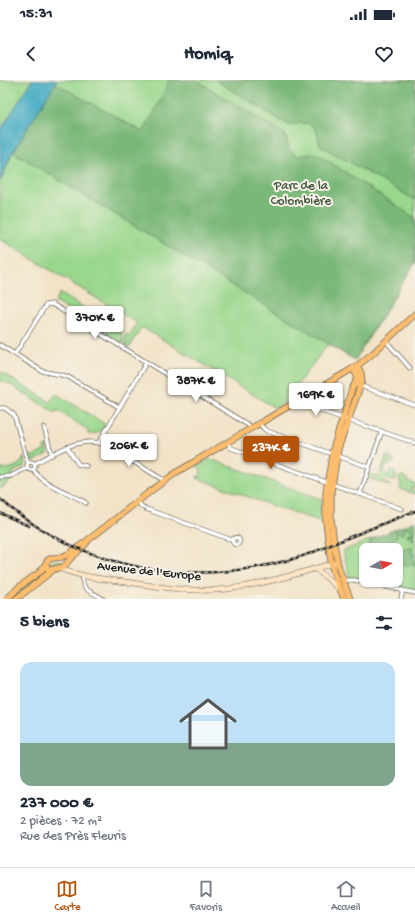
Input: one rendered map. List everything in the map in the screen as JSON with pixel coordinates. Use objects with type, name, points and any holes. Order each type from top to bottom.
[{"type":"main road","points":[[7,599],[19,587],[40,571],[50,559],[62,557],[89,539],[138,501],[190,464],[355,367],[415,314]]},
{"type":"main road","points":[[334,455],[349,420],[358,385],[355,367]]},
{"type":"main road","points":[[344,599],[327,534],[325,512],[334,455],[343,418],[352,389],[358,385]]},
{"type":"main road","points":[[46,565],[48,570],[61,569],[89,539]]},
{"type":"main road","points":[[62,557],[66,560],[74,573]]},
{"type":"main road","name":"Avenue de l'Europe","points":[[61,569],[83,576],[194,590],[227,589],[252,585],[334,563]]},
{"type":"main road","points":[[316,569],[341,590]]},
{"type":"main road","points":[[16,599],[53,570]]},
{"type":"main road","points":[[340,582],[350,599]]},
{"type":"street","points":[[15,354],[46,305],[52,304],[146,364],[253,428]]},
{"type":"street","points":[[386,341],[410,368]]},
{"type":"street","points":[[0,345],[42,371],[70,378],[119,408]]},
{"type":"street","points":[[99,442],[146,364]]},
{"type":"street","points":[[358,385],[415,405]]},
{"type":"street","points":[[301,400],[304,405],[415,443]]},
{"type":"street","points":[[0,408],[5,408],[14,415],[28,463],[27,468]]},
{"type":"street","points":[[260,424],[265,430],[369,467]]},
{"type":"street","points":[[44,427],[52,455]]},
{"type":"street","points":[[360,494],[382,431]]},
{"type":"street","points":[[28,463],[34,464],[78,442],[99,442],[165,481]]},
{"type":"street","points":[[228,443],[231,448],[402,509]]},
{"type":"street","points":[[66,447],[78,464],[86,466]]},
{"type":"street","points":[[33,470],[35,467],[34,464]]},
{"type":"street","points":[[0,477],[11,476],[27,468],[33,470],[37,475],[55,488],[77,497],[86,503]]},
{"type":"street","points":[[138,501],[141,506],[146,509],[232,540]]},
{"type":"street","points":[[83,576],[82,583],[84,588],[103,599]]},
{"type":"street","points":[[340,582],[354,580],[415,593]]},
{"type":"street","points":[[401,599],[402,590]]},
{"type":"green space","points":[[0,80],[32,80],[0,131]]},
{"type":"green space","name":"Parc de la Colombière","points":[[57,80],[415,80],[415,263],[355,360],[328,344],[296,386],[294,397],[275,408],[142,327],[129,348],[126,346],[125,335],[130,335],[137,323],[0,239],[0,182],[11,155]]},
{"type":"green space","name":"Parc de la Colombière","points":[[169,80],[196,80],[285,134],[289,149],[297,156],[316,153],[415,218],[415,263],[355,360],[13,152],[55,83],[143,132],[161,100]]},
{"type":"green space","points":[[215,80],[415,80],[415,200],[320,145],[314,128],[308,123],[290,126]]},
{"type":"green space","points":[[60,293],[88,311],[83,319],[55,302]]},
{"type":"green space","points":[[106,324],[121,331],[124,344],[102,331]]},
{"type":"green space","points":[[1,372],[50,402],[56,394],[105,424],[98,432],[88,434],[88,430],[59,411],[54,412],[6,382],[0,381]]},
{"type":"green space","points":[[47,446],[48,454],[35,461],[30,460],[28,453],[31,456],[34,456],[45,450],[44,447]]},
{"type":"green space","points":[[387,455],[394,462],[385,467],[384,473],[389,475],[390,470],[394,471],[397,478],[394,481],[386,479],[384,482],[391,486],[368,478],[369,474],[379,477]]},
{"type":"green space","points":[[24,457],[24,466],[12,473],[14,478],[0,489],[0,469],[11,468],[17,465]]},
{"type":"green space","points":[[210,459],[321,499],[322,522],[197,478],[197,476],[200,477],[201,470],[197,466]]},
{"type":"green space","points":[[404,476],[409,482],[415,484],[415,487],[411,489],[415,491],[415,494],[400,489],[401,486],[399,478]]},
{"type":"green space","points":[[415,521],[415,540],[408,537],[408,533],[413,534],[413,532],[407,527],[402,534],[396,531],[397,537],[393,543],[370,543],[372,539]]},
{"type":"green space","points":[[408,527],[413,532],[413,534],[407,534],[415,540],[415,555],[412,554],[408,547],[403,549],[403,543],[392,542],[397,537],[396,531],[402,534],[405,528]]},
{"type":"green space","points":[[372,539],[370,543],[362,543]]},
{"type":"green space","points":[[359,544],[359,580],[350,578],[343,551]]},
{"type":"green space","points":[[411,547],[411,553],[415,555],[415,565],[403,565],[403,549]]},
{"type":"green space","points":[[57,560],[62,561],[62,564],[51,567],[49,566],[50,563]]},
{"type":"green space","points":[[403,565],[415,565],[415,591],[395,587],[403,587]]},
{"type":"green space","points":[[40,573],[43,576],[14,599],[10,599],[21,588]]},
{"type":"water","points":[[32,80],[57,80],[11,155],[0,182],[0,131]]},
{"type":"railway","points":[[0,499],[32,523],[66,543],[102,557],[139,567],[176,572],[215,572],[254,568],[293,559],[415,511]]},
{"type":"railway","points":[[0,513],[29,526]]}]
